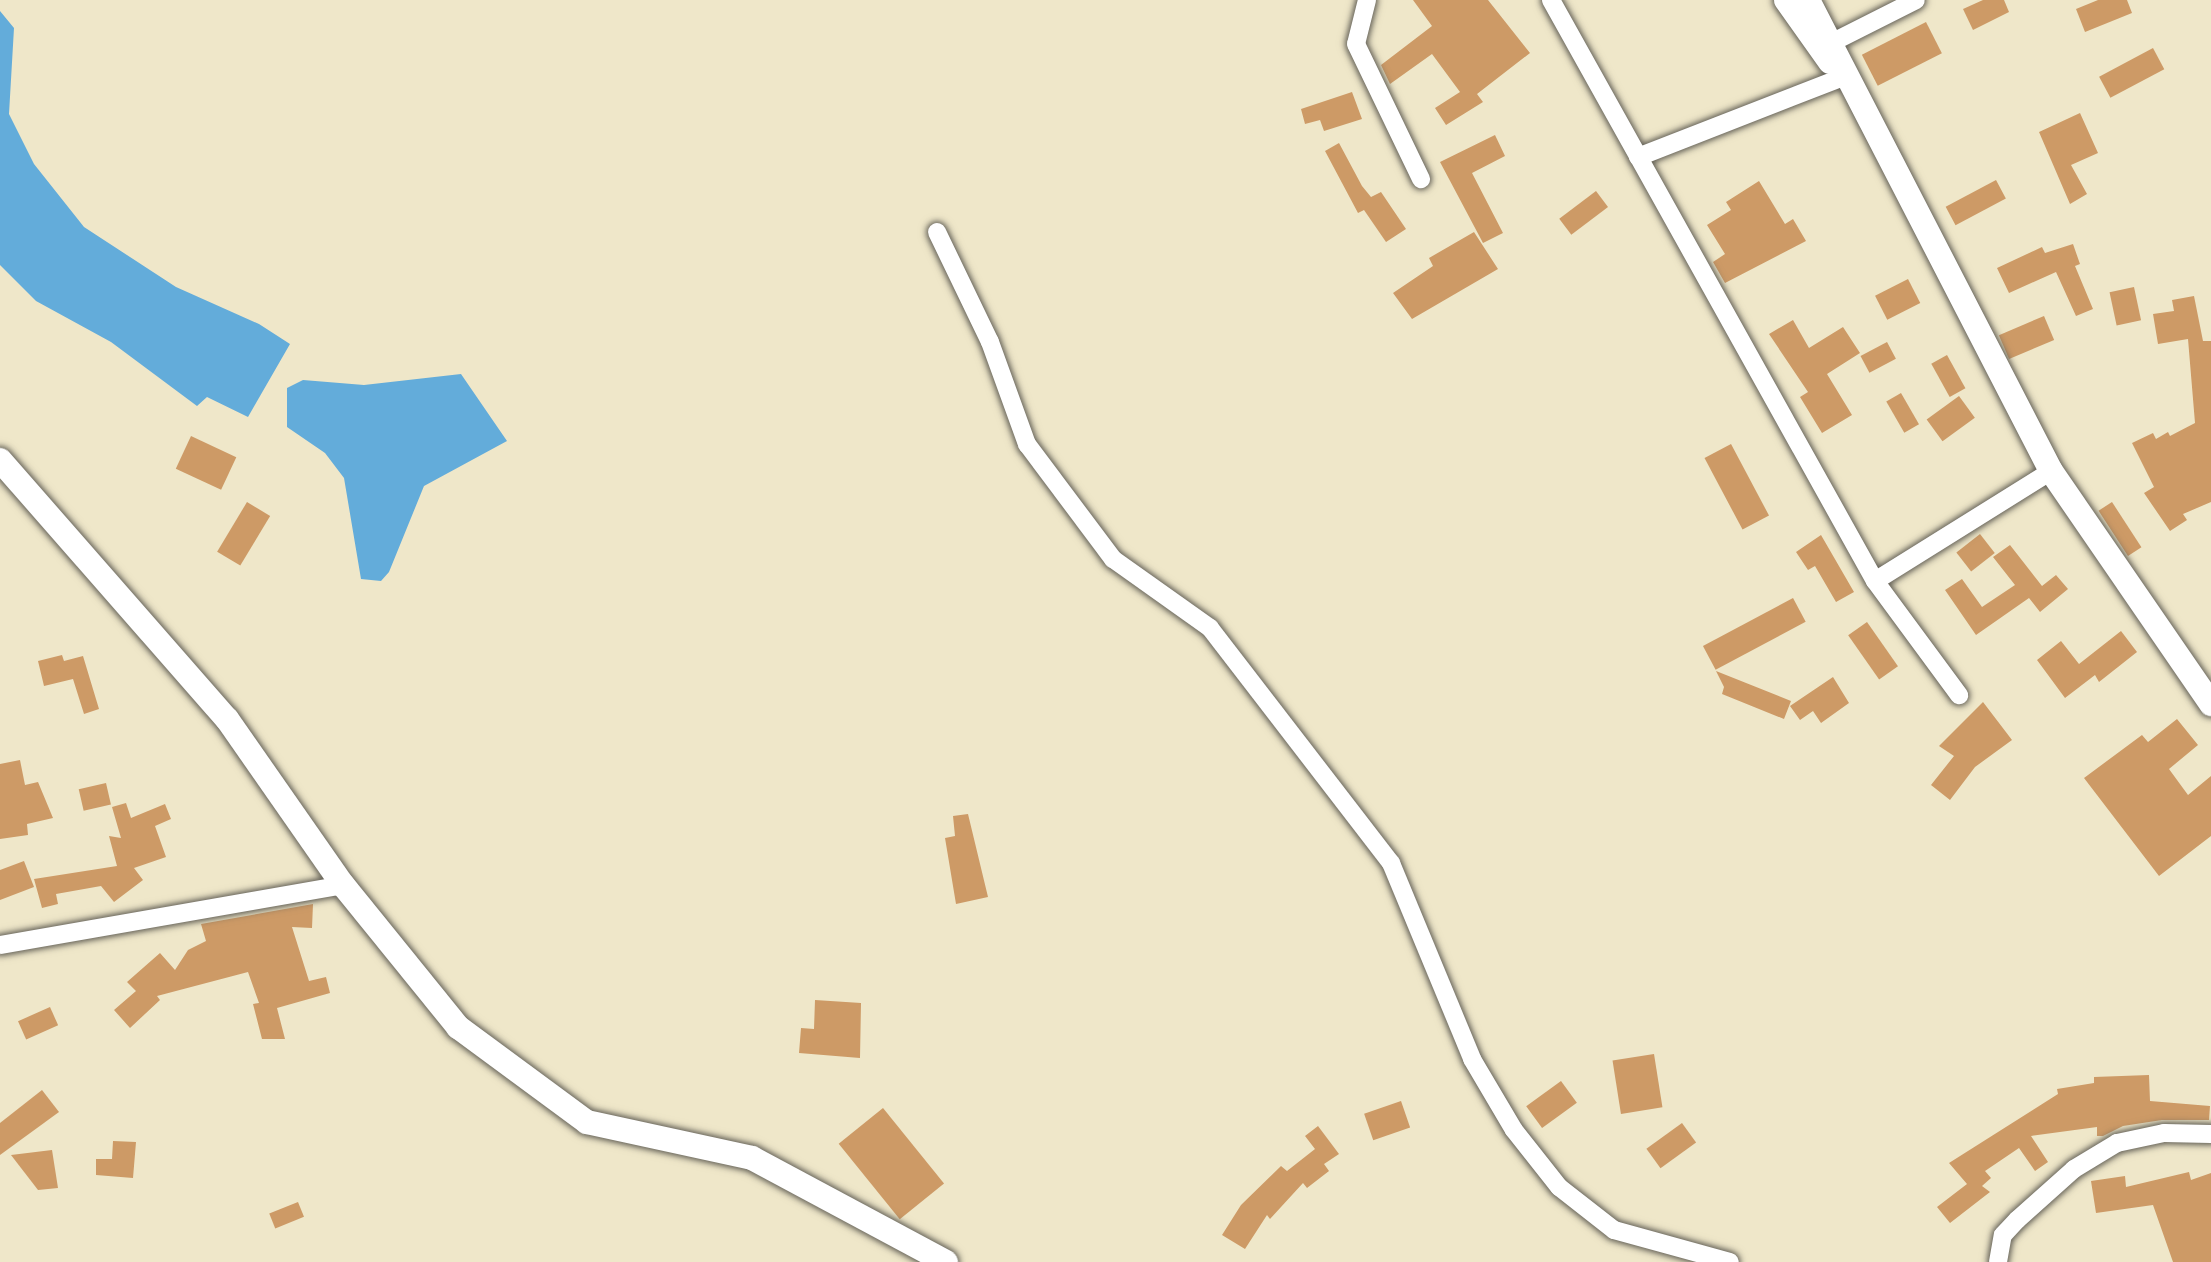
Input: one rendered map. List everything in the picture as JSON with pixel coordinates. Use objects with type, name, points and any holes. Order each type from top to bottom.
[{"type":"main road","points":[[1786,0],[1805,34],[1843,77]]},
{"type":"main road","points":[[1808,0],[1843,77],[2051,471],[2211,704]]},
{"type":"main road","points":[[0,460],[226,718],[343,885],[458,1028],[587,1122],[752,1158],[946,1262]]},
{"type":"street","points":[[1366,0],[1355,44],[1420,179]]},
{"type":"street","points":[[1551,0],[1875,581],[1959,695]]},
{"type":"street","points":[[1831,43],[1916,0]]},
{"type":"street","points":[[1638,157],[1843,77]]},
{"type":"street","points":[[937,232],[990,342],[1028,444],[1113,560],[1210,628],[1391,862],[1472,1059],[1514,1130],[1559,1187],[1614,1230],[1730,1262]]},
{"type":"street","points":[[1875,581],[2051,471]]},
{"type":"street","points":[[0,945],[343,885]]},
{"type":"street","points":[[1998,1262],[2003,1235],[2017,1220],[2102,1152],[2164,1133],[2211,1134]]},
{"type":"water","points":[[0,11],[14,28],[9,114],[34,164],[84,227],[176,287],[259,324],[290,344],[248,417],[207,397],[197,406],[111,342],[36,301],[0,265]]},
{"type":"water","points":[[461,374],[507,441],[424,486],[389,572],[381,581],[361,579],[344,478],[325,453],[287,427],[287,388],[303,380],[364,385]]},
{"type":"building","points":[[1413,0],[1488,0],[1530,53],[1477,94],[1483,102],[1446,125],[1435,108],[1460,92],[1432,54],[1390,84],[1381,65],[1432,26]]},
{"type":"building","points":[[1983,0],[2004,0],[2009,12],[1973,30],[1963,9]]},
{"type":"building","points":[[2098,0],[2127,0],[2132,13],[2085,32],[2076,9]]},
{"type":"building","points":[[1926,22],[1942,53],[1878,86],[1862,55]]},
{"type":"building","points":[[2153,48],[2164,69],[2110,98],[2099,77]]},
{"type":"building","points":[[1352,92],[1362,119],[1324,131],[1320,120],[1305,124],[1301,109]]},
{"type":"building","points":[[2080,113],[2098,153],[2071,165],[2087,194],[2070,204],[2039,132]]},
{"type":"building","points":[[1495,135],[1505,156],[1472,173],[1503,233],[1483,243],[1440,162]]},
{"type":"building","points":[[1339,143],[1362,186],[1371,197],[1381,192],[1406,229],[1386,242],[1364,210],[1358,213],[1325,151]]},
{"type":"building","points":[[1996,180],[2006,199],[1956,225],[1946,207]]},
{"type":"building","points":[[1759,181],[1785,224],[1793,219],[1806,241],[1725,283],[1713,262],[1725,254],[1707,225],[1731,210],[1726,202]]},
{"type":"building","points":[[1596,191],[1608,207],[1571,235],[1559,219]]},
{"type":"building","points":[[1474,232],[1498,269],[1412,319],[1393,293],[1433,266],[1429,258]]},
{"type":"building","points":[[2073,244],[2080,264],[2075,266],[2093,309],[2076,316],[2056,272],[2009,293],[1997,268],[2042,247],[2045,253]]},
{"type":"building","points":[[1908,279],[1920,303],[1887,320],[1875,296]]},
{"type":"building","points":[[2134,287],[2141,320],[2117,325],[2110,292]]},
{"type":"building","points":[[2194,296],[2203,341],[2211,341],[2211,502],[2183,514],[2187,520],[2170,531],[2144,493],[2154,487],[2132,443],[2153,433],[2156,439],[2168,432],[2170,436],[2195,423],[2188,339],[2158,344],[2153,314],[2174,311],[2172,300]]},
{"type":"building","points":[[2044,316],[2054,340],[2009,359],[1999,335]]},
{"type":"building","points":[[1793,320],[1809,348],[1843,327],[1860,353],[1827,374],[1852,415],[1822,433],[1800,397],[1808,392],[1769,334]]},
{"type":"building","points":[[1887,342],[1896,359],[1869,373],[1861,356]]},
{"type":"building","points":[[1947,355],[1965,388],[1950,397],[1931,364]]},
{"type":"building","points":[[1901,393],[1919,424],[1904,433],[1886,402]]},
{"type":"building","points":[[1959,396],[1975,418],[1943,441],[1927,420]]},
{"type":"building","points":[[191,436],[236,457],[221,490],[176,469]]},
{"type":"building","points":[[1731,444],[1769,516],[1743,530],[1705,458]]},
{"type":"building","points":[[247,502],[270,516],[240,566],[217,552]]},
{"type":"building","points":[[2112,502],[2141,547],[2128,556],[2099,511]]},
{"type":"building","points":[[1980,534],[1995,553],[1971,571],[1956,552]]},
{"type":"building","points":[[1821,535],[1854,592],[1836,602],[1815,566],[1808,570],[1796,552]]},
{"type":"building","points":[[2010,545],[2042,586],[2056,575],[2068,589],[2040,612],[2029,598],[1976,635],[1945,590],[1962,579],[1982,607],[2015,585],[1993,557]]},
{"type":"building","points":[[1793,598],[1806,622],[1716,670],[1703,646]]},
{"type":"building","points":[[1867,622],[1898,666],[1879,679],[1848,635]]},
{"type":"building","points":[[2121,631],[2137,652],[2099,682],[2095,675],[2065,698],[2037,660],[2061,641],[2079,664]]},
{"type":"building","points":[[62,655],[64,661],[83,656],[99,709],[84,714],[73,679],[44,686],[38,661]]},
{"type":"building","points":[[1716,671],[1791,701],[1784,719],[1722,694],[1724,687]]},
{"type":"building","points":[[1833,677],[1849,703],[1821,723],[1813,711],[1800,720],[1790,706]]},
{"type":"building","points":[[1983,702],[2012,740],[1975,767],[1950,800],[1931,785],[1954,756],[1939,746]]},
{"type":"building","points":[[2177,719],[2198,745],[2169,769],[2188,795],[2211,776],[2211,836],[2159,876],[2084,778],[2142,735],[2148,742]]},
{"type":"building","points":[[20,760],[25,785],[38,782],[53,818],[27,824],[28,835],[0,839],[0,764]]},
{"type":"building","points":[[106,783],[111,804],[84,811],[79,789]]},
{"type":"building","points":[[126,803],[131,818],[165,804],[171,819],[155,826],[166,857],[134,868],[143,880],[114,902],[101,886],[56,894],[58,904],[42,908],[34,879],[117,866],[109,836],[121,838],[112,807]]},
{"type":"building","points":[[968,814],[988,897],[956,904],[945,838],[955,836],[953,816]]},
{"type":"building","points":[[24,861],[34,887],[0,900],[0,870]]},
{"type":"building","points":[[313,904],[312,928],[292,927],[309,981],[326,977],[330,993],[277,1008],[285,1039],[262,1039],[253,1004],[259,1003],[248,972],[157,996],[160,1000],[130,1028],[114,1010],[136,991],[127,982],[160,953],[175,970],[188,950],[206,941],[201,924]]},
{"type":"building","points":[[815,1000],[861,1003],[860,1058],[799,1053],[801,1028],[814,1029]]},
{"type":"building","points":[[50,1007],[58,1025],[26,1040],[18,1021]]},
{"type":"building","points":[[1654,1054],[1662,1107],[1621,1114],[1613,1061]]},
{"type":"building","points":[[2149,1075],[2150,1101],[2210,1106],[2209,1120],[2162,1120],[2123,1126],[2103,1136],[2097,1136],[2097,1127],[2031,1136],[2048,1162],[2035,1171],[2019,1148],[1985,1171],[1991,1178],[1982,1186],[1990,1192],[1950,1223],[1937,1207],[1967,1184],[1949,1163],[2058,1094],[2057,1089],[2094,1083],[2094,1077]]},
{"type":"building","points":[[1561,1081],[1577,1103],[1542,1128],[1526,1106]]},
{"type":"building","points":[[42,1090],[59,1112],[0,1155],[0,1123]]},
{"type":"building","points":[[1401,1101],[1410,1127],[1373,1140],[1364,1114]]},
{"type":"building","points":[[883,1108],[944,1183],[900,1219],[839,1144]]},
{"type":"building","points":[[1682,1123],[1696,1142],[1661,1168],[1646,1149]]},
{"type":"building","points":[[1318,1126],[1339,1154],[1324,1164],[1329,1171],[1307,1188],[1303,1183],[1270,1219],[1267,1215],[1245,1249],[1222,1235],[1241,1205],[1281,1166],[1287,1171],[1315,1149],[1305,1136]]},
{"type":"building","points":[[113,1141],[136,1142],[133,1178],[96,1175],[96,1159],[112,1159]]},
{"type":"building","points":[[52,1150],[58,1188],[38,1190],[11,1155]]},
{"type":"building","points":[[2189,1172],[2191,1180],[2211,1173],[2211,1262],[2173,1262],[2153,1205],[2096,1213],[2091,1181],[2125,1176],[2126,1187]]},
{"type":"building","points":[[298,1202],[304,1217],[275,1228],[269,1214]]}]
